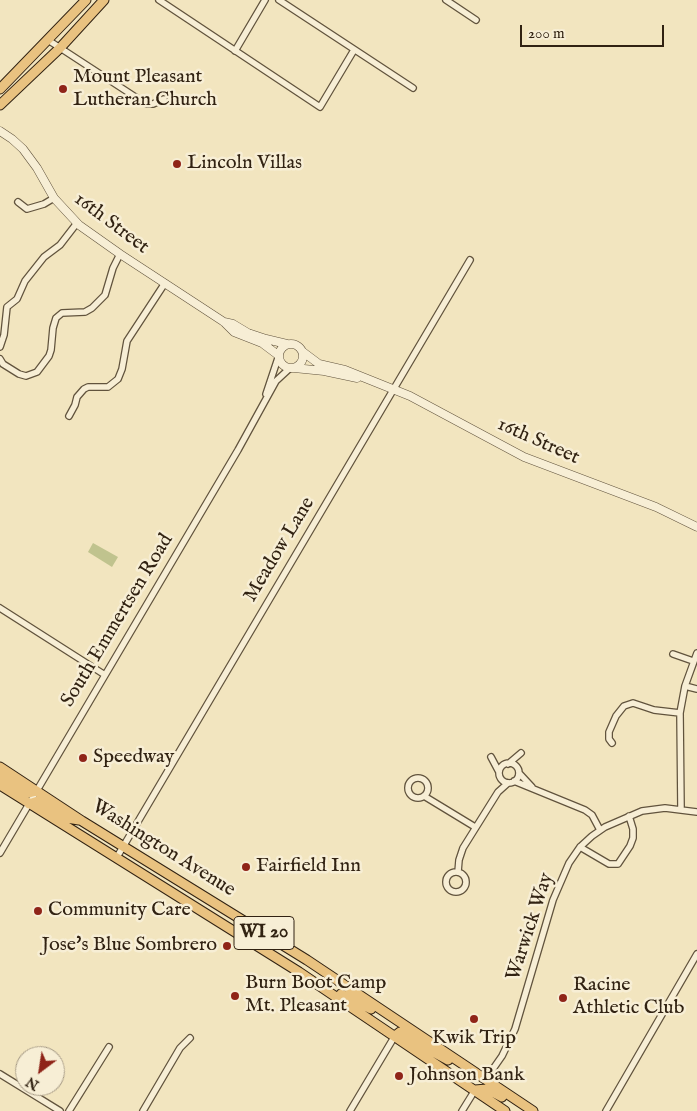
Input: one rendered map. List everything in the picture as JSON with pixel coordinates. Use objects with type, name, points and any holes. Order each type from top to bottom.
[{"type":"main road","points":[[0,89],[86,0]]},
{"type":"main road","points":[[0,105],[60,48],[104,0]]},
{"type":"main road","points":[[0,98],[27,71],[36,53]]},
{"type":"main road","name":"Washington Avenue","points":[[0,767],[82,821],[124,845],[307,960],[532,1111]]},
{"type":"main road","points":[[0,776],[24,791],[32,793],[36,791]]},
{"type":"main road","name":"Washington Avenue","points":[[0,785],[318,984],[505,1111]]},
{"type":"main road","points":[[29,804],[35,800],[67,818],[82,821]]},
{"type":"main road","points":[[318,984],[360,1003],[387,1020],[402,1024]]},
{"type":"main road","points":[[395,1036],[402,1032],[434,1053],[465,1065]]},
{"type":"main road","points":[[430,1059],[441,1061],[471,1081],[486,1079]]},
{"type":"main road","points":[[475,1090],[487,1089],[494,1091],[518,1108],[532,1111]]},
{"type":"street","points":[[159,0],[320,107],[354,50]]},
{"type":"street","points":[[235,51],[265,0]]},
{"type":"street","points":[[278,0],[412,88]]},
{"type":"street","points":[[446,0],[476,20]]},
{"type":"street","points":[[48,40],[147,104],[153,104],[164,98]]},
{"type":"street","name":"16th Street","points":[[0,131],[15,141],[30,158],[54,198],[77,223],[120,254],[224,322],[234,332],[262,343],[278,357],[282,365],[368,380]]},
{"type":"street","points":[[18,202],[27,209],[44,204],[54,198]]},
{"type":"street","points":[[0,347],[4,335],[7,307],[17,299],[24,281],[44,257],[60,245],[77,223]]},
{"type":"street","points":[[0,358],[3,364],[10,369],[26,376],[37,372],[49,356],[52,328],[56,318],[62,313],[85,312],[105,295],[113,268],[120,254]]},
{"type":"street","name":"Meadow Lane","points":[[117,857],[470,260]]},
{"type":"street","points":[[69,416],[77,397],[84,389],[88,387],[108,387],[118,379],[122,369],[127,341],[165,283]]},
{"type":"street","points":[[0,304],[7,307]]},
{"type":"street","name":"16th Street","points":[[224,322],[233,324],[248,333],[266,340],[298,346],[302,352],[319,364],[346,370],[394,389],[524,457],[656,507],[697,527]]},
{"type":"street","points":[[278,357],[282,347],[288,344]]},
{"type":"street","points":[[291,368],[302,360],[302,352]]},
{"type":"street","name":"South Emmertsen Road","points":[[263,405],[278,357]]},
{"type":"street","name":"South Emmertsen Road","points":[[0,853],[238,450],[276,381],[291,368]]},
{"type":"street","points":[[0,608],[105,675]]},
{"type":"street","points":[[681,809],[680,713],[685,686],[697,653]]},
{"type":"street","points":[[673,654],[693,661]]},
{"type":"street","points":[[685,686],[697,689]]},
{"type":"street","points":[[612,743],[609,739],[609,732],[616,716],[624,706],[633,703],[654,710],[680,713]]},
{"type":"street","points":[[458,872],[463,848],[498,792],[511,782],[518,770],[521,753],[506,764],[500,775],[498,792]]},
{"type":"street","points":[[532,787],[518,770],[491,757],[500,775],[511,782],[532,787],[589,812],[600,830]]},
{"type":"street","points":[[424,796],[475,827]]},
{"type":"street","name":"Warwick Way","points":[[486,1079],[502,1056],[515,1029],[553,900],[569,863],[580,847],[600,830],[628,816],[650,809],[681,809],[697,812]]},
{"type":"street","points":[[580,847],[609,864],[618,864],[633,838],[633,829],[628,816]]},
{"type":"street","points":[[606,1111],[697,954]]},
{"type":"street","points":[[350,1111],[402,1024]]},
{"type":"street","points":[[143,1111],[180,1048],[190,1038]]},
{"type":"street","points":[[69,1111],[108,1047]]},
{"type":"street","points":[[0,1074],[60,1111]]},
{"type":"street","points":[[462,1111],[475,1090]]},
{"type":"green space","points":[[93,543],[118,557],[112,567],[88,552]]},
{"type":"place","name":"Mount Pleasant Lutheran Church","points":[[63,89]]},
{"type":"place","name":"Lincoln Villas","points":[[177,164]]},
{"type":"place","name":"Speedway","points":[[83,758]]},
{"type":"place","name":"Fairfield Inn","points":[[246,867]]},
{"type":"place","name":"Community Care","points":[[38,911]]},
{"type":"place","name":"Jose's Blue Sombrero","points":[[227,946]]},
{"type":"place","name":"Burn Boot Camp Mt. Pleasant","points":[[235,996]]},
{"type":"place","name":"Racine Athletic Club","points":[[563,998]]},
{"type":"place","name":"Kwik Trip","points":[[474,1019]]},
{"type":"place","name":"Johnson Bank","points":[[399,1076]]}]
